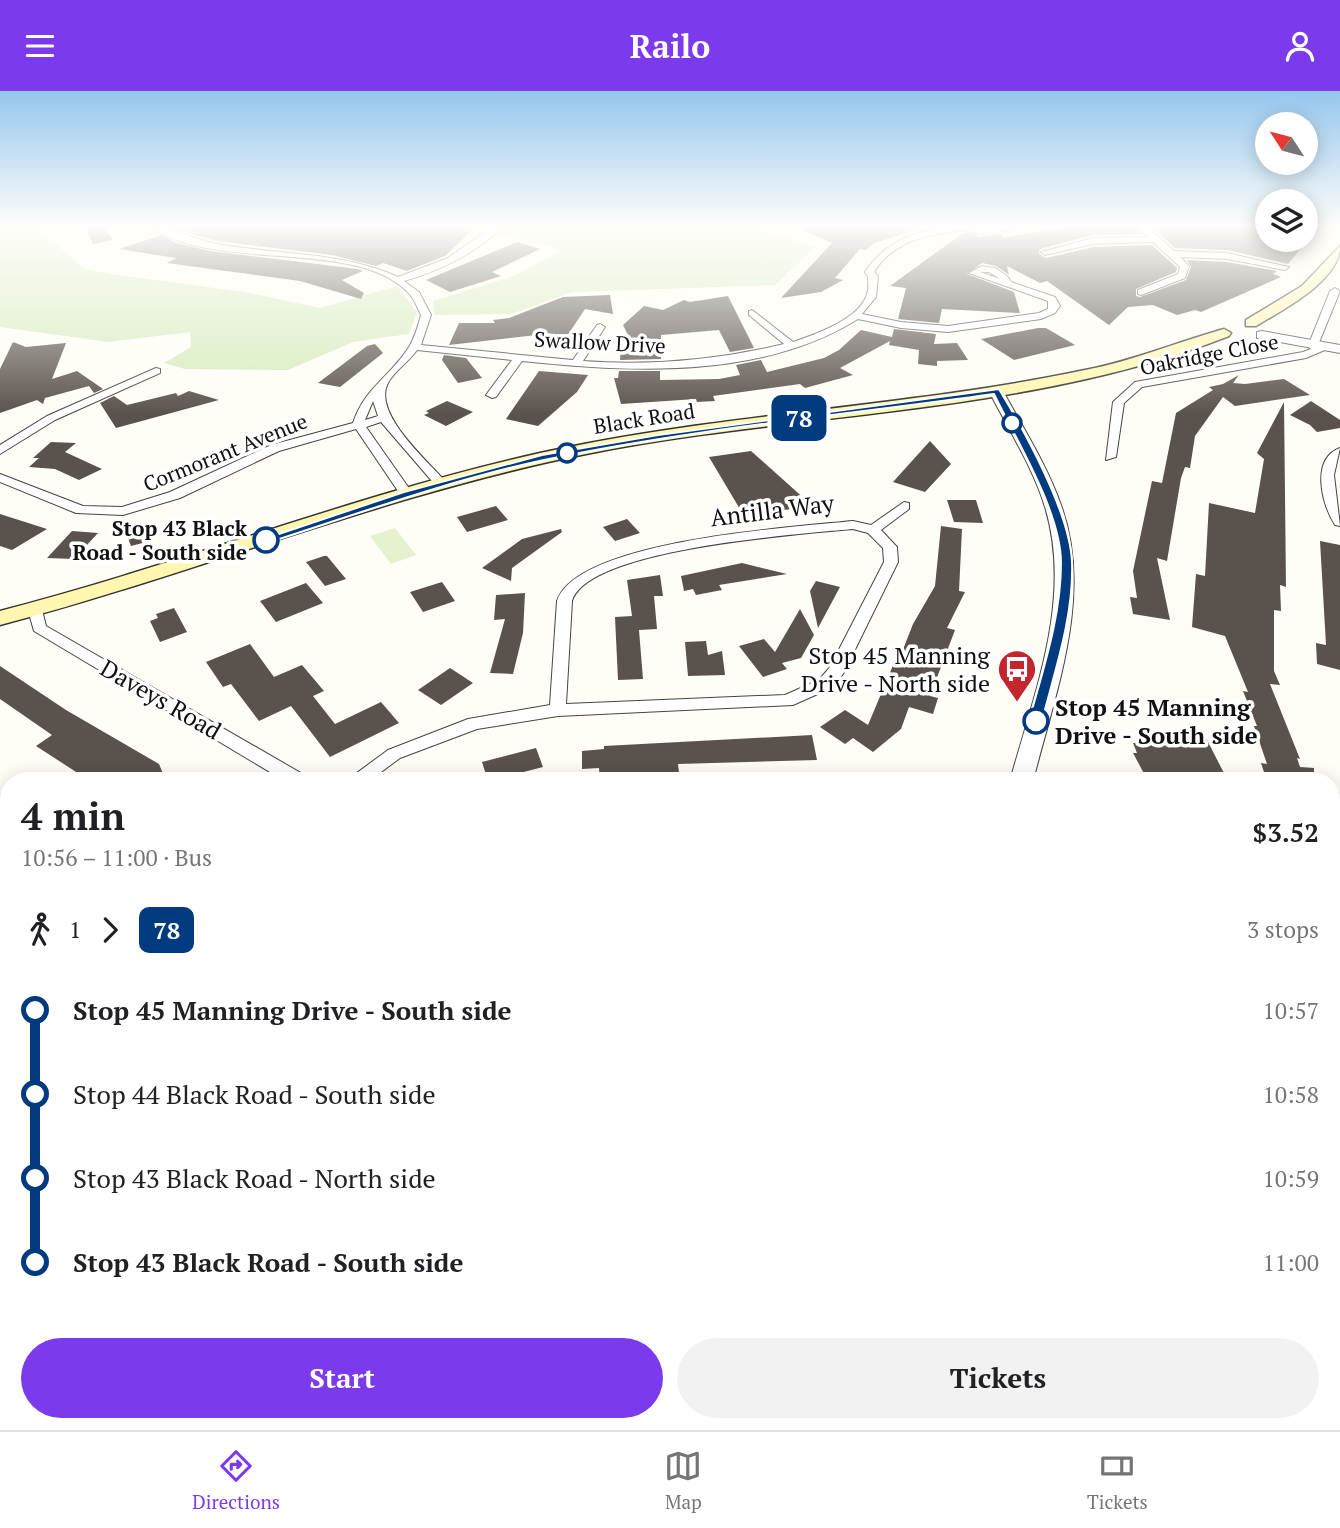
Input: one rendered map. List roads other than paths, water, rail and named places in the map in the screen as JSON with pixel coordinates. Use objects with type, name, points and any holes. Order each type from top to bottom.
[{"type":"main road","name":"Black Road","points":[[0,618],[35,610],[407,494],[542,458],[658,438],[996,391],[1118,368],[1245,333],[1307,288]]},
{"type":"street","points":[[407,494],[358,424],[364,401],[414,347],[426,315],[414,292],[409,288]]},
{"type":"street","name":"Swallow Drive","points":[[414,347],[576,363],[663,366],[793,347],[837,327],[854,315],[871,296],[872,288]]},
{"type":"street","points":[[854,315],[901,325],[947,329],[1017,320],[1052,311],[1055,306],[1052,299],[1026,288]]},
{"type":"street","points":[[1141,292],[1150,288]]},
{"type":"street","points":[[1318,346],[1335,291]]},
{"type":"street","points":[[752,313],[793,347]]},
{"type":"street","points":[[576,363],[600,327]]},
{"type":"street","points":[[1245,333],[1340,349]]},
{"type":"street","name":"Oakridge Close","points":[[1110,457],[1119,402],[1139,384],[1306,355],[1318,346]]},
{"type":"street","points":[[492,395],[520,357]]},
{"type":"street","points":[[0,450],[51,418],[156,372]]},
{"type":"street","points":[[383,381],[378,400],[384,418],[441,484]]},
{"type":"street","points":[[996,391],[1054,506],[1067,560],[1063,613],[1023,772]]},
{"type":"street","name":"Cormorant Avenue","points":[[0,478],[81,510],[123,511],[175,495],[275,448],[384,418]]},
{"type":"street","points":[[1340,452],[1332,456],[1328,463],[1331,510],[1340,522]]},
{"type":"street","points":[[368,772],[394,754],[474,723],[558,710],[787,701],[825,684],[837,670],[891,562],[890,547],[873,530],[904,506]]},
{"type":"street","name":"Antilla Way","points":[[558,710],[565,595],[578,578],[655,550],[853,525],[873,530]]},
{"type":"street","name":"Daveys Road","points":[[35,610],[39,628],[285,772]]},
{"type":"place","name":"Stop 43 Black Road - South side","points":[[266,540]]},
{"type":"place","name":"Stop 45 Manning Drive - North side","points":[[1017,703]]},
{"type":"place","name":"Stop 45 Manning Drive - South side","points":[[1036,721]]}]
